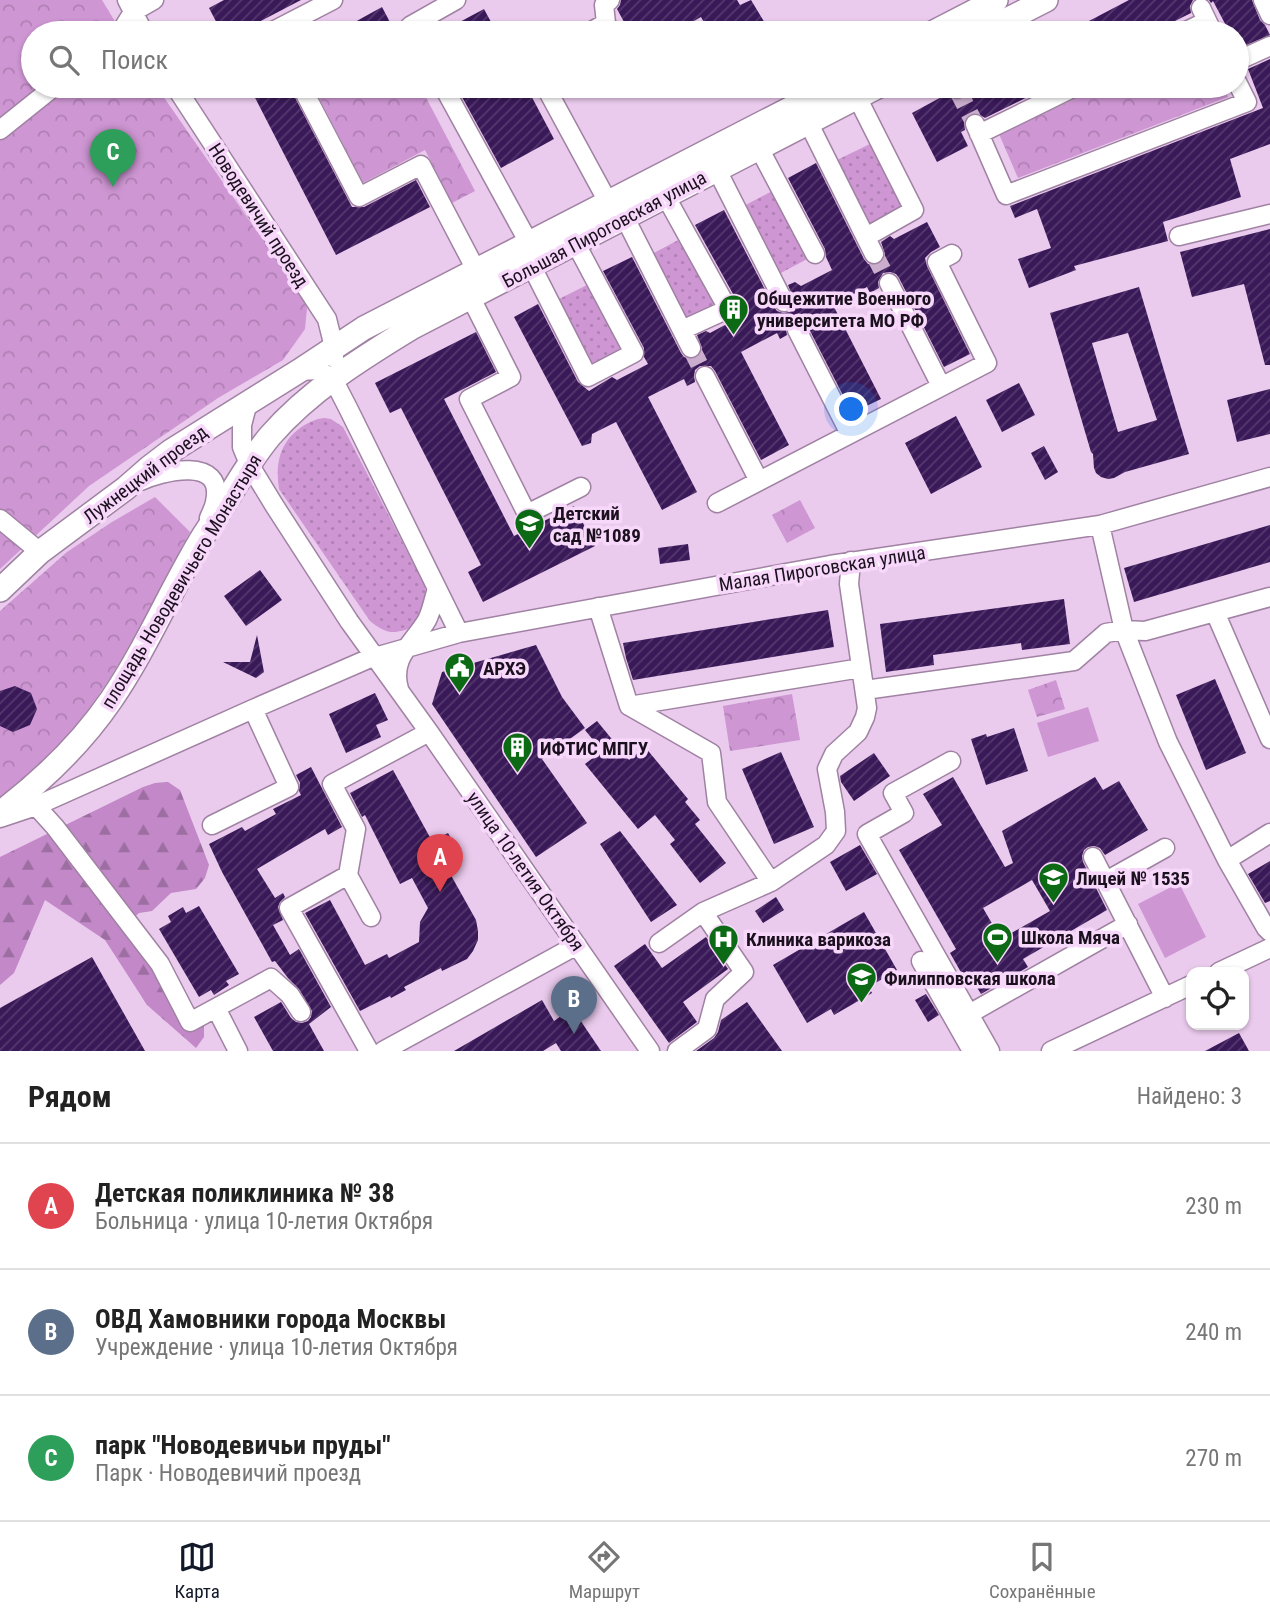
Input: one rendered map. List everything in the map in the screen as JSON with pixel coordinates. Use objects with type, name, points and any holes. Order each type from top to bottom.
[{"type":"main road","points":[[955,21],[996,0]]},
{"type":"main road","points":[[1005,21],[1046,0]]},
{"type":"main road","name":"Большая Пироговская улица","points":[[334,347],[377,321],[811,98]]},
{"type":"main road","name":"Большая Пироговская улица","points":[[332,379],[413,327],[855,98]]},
{"type":"main road","name":"Лужнецкий проезд","points":[[0,590],[40,552],[127,488],[149,467],[334,347]]},
{"type":"main road","name":"площадь Новодевичьего Монастыря","points":[[0,816],[60,762],[112,699],[202,538],[249,464],[286,418],[332,379]]},
{"type":"street","points":[[130,6],[154,0]]},
{"type":"street","points":[[292,21],[333,0]]},
{"type":"street","points":[[419,21],[456,0]]},
{"type":"street","points":[[607,21],[604,5],[610,0]]},
{"type":"street","points":[[1263,0],[1270,15]]},
{"type":"street","points":[[1249,56],[1270,46]]},
{"type":"street","points":[[0,130],[40,98]]},
{"type":"street","name":"Новодевичий проезд","points":[[183,98],[327,319],[334,347]]},
{"type":"street","points":[[307,98],[359,197],[421,165],[476,270]]},
{"type":"street","points":[[450,98],[529,243]]},
{"type":"street","points":[[552,98],[608,202]]},
{"type":"street","points":[[858,98],[914,210],[866,237]]},
{"type":"street","points":[[1049,98],[977,129],[1006,195],[1247,102],[1245,98]]},
{"type":"street","points":[[808,122],[874,254]]},
{"type":"street","points":[[759,148],[815,254]]},
{"type":"street","points":[[717,170],[784,302]]},
{"type":"street","points":[[666,197],[728,309],[682,330]]},
{"type":"street","points":[[1179,236],[1270,214]]},
{"type":"street","points":[[625,218],[691,348]]},
{"type":"street","points":[[532,267],[588,377],[634,353],[576,244]]},
{"type":"street","points":[[717,503],[987,363],[936,262],[952,254]]},
{"type":"street","points":[[889,283],[941,386]]},
{"type":"street","points":[[471,298],[511,377],[469,399],[527,514],[581,487]]},
{"type":"street","points":[[797,330],[850,434]]},
{"type":"street","points":[[332,379],[334,347]]},
{"type":"street","points":[[299,371],[319,370],[332,379],[459,634]]},
{"type":"street","points":[[705,376],[759,481]]},
{"type":"street","name":"улица 10-летия Октября","points":[[248,402],[242,425],[242,447],[249,464],[349,621],[650,1051]]},
{"type":"street","points":[[127,488],[155,475],[177,470],[208,475],[214,482],[215,503],[202,538]]},
{"type":"street","name":"Малая Пироговская улица","points":[[374,657],[459,634],[598,607],[851,561],[1100,525],[1270,477]]},
{"type":"street","points":[[0,519],[40,552]]},
{"type":"street","points":[[1100,525],[1124,630],[1168,742],[1227,860],[1265,928],[1270,932]]},
{"type":"street","points":[[659,943],[702,912],[771,882],[826,845],[836,831],[827,769],[834,754],[858,732],[867,708],[849,583],[851,561]]},
{"type":"street","points":[[400,692],[396,678],[398,663],[428,619],[437,588]]},
{"type":"street","points":[[864,690],[1074,662],[1106,633],[1145,631],[1270,597]]},
{"type":"street","points":[[598,607],[629,706],[711,753],[717,802],[771,882]]},
{"type":"street","points":[[1214,612],[1270,739]]},
{"type":"street","points":[[0,816],[36,806],[374,657]]},
{"type":"street","points":[[629,706],[861,668]]},
{"type":"street","points":[[212,825],[289,786],[253,709]]},
{"type":"street","points":[[371,918],[348,875],[356,829],[332,784],[429,732]]},
{"type":"street","points":[[951,761],[893,793],[904,813],[867,834],[990,1051]]},
{"type":"street","points":[[36,806],[63,837],[160,964],[190,1022],[271,978],[290,995],[301,1012]]},
{"type":"street","points":[[1227,860],[1270,833]]},
{"type":"street","points":[[1105,881],[1165,848]]},
{"type":"street","points":[[1093,857],[1165,998]]},
{"type":"street","points":[[348,875],[289,908],[369,1051]]},
{"type":"street","points":[[677,1051],[707,1029],[715,999],[744,972],[702,912]]},
{"type":"street","points":[[969,1014],[1128,924]]},
{"type":"street","points":[[383,1051],[577,945]]},
{"type":"street","points":[[1230,967],[1270,948]]},
{"type":"street","points":[[921,961],[972,1051]]},
{"type":"street","points":[[1051,1051],[1186,988]]},
{"type":"street","points":[[216,1008],[238,1051]]},
{"type":"green space","points":[[0,0],[102,0],[115,21],[21,21],[21,98],[164,98],[297,289],[307,308],[305,329],[283,360],[218,398],[89,486],[0,569]]},
{"type":"green space","points":[[319,98],[426,98],[475,191],[452,203],[425,150],[363,183]]},
{"type":"green space","points":[[1077,98],[1225,98],[1018,178],[999,134]]},
{"type":"green space","points":[[870,144],[905,211],[871,229],[835,161]]},
{"type":"green space","points":[[776,189],[811,257],[777,275],[742,207]]},
{"type":"green space","points":[[684,237],[719,305],[685,322],[650,255]]},
{"type":"green space","points":[[591,283],[626,350],[592,368],[557,300]]},
{"type":"green space","points":[[324,418],[343,427],[425,586],[422,614],[408,629],[388,632],[370,621],[279,489],[278,470],[284,446],[303,426]]},
{"type":"green space","points":[[155,497],[190,532],[131,643],[91,706],[49,755],[0,798],[0,611],[67,552]]},
{"type":"green space","points":[[800,500],[815,528],[787,543],[772,515]]},
{"type":"green space","points":[[1056,680],[1065,709],[1037,717],[1028,690]]},
{"type":"green space","points":[[792,694],[800,740],[730,751],[723,706]]},
{"type":"green space","points":[[1088,707],[1099,741],[1048,757],[1037,723]]},
{"type":"green space","points":[[168,782],[180,790],[209,865],[205,878],[196,889],[171,893],[152,911],[139,913],[129,922],[167,999],[178,1007],[191,1028],[204,1025],[204,1037],[196,1048],[147,1005],[105,940],[45,900],[14,973],[0,985],[0,857],[143,787]]},
{"type":"green space","points":[[1179,883],[1206,937],[1165,958],[1138,904]]},
{"type":"building","points":[[224,0],[301,0],[261,21],[216,21],[209,8]]},
{"type":"building","points":[[621,0],[737,0],[740,5],[751,0],[764,21],[703,21],[701,17],[694,21],[624,21],[617,9]]},
{"type":"building","points":[[1129,0],[1193,0],[1191,13],[1175,21],[1089,21]]},
{"type":"building","points":[[1209,0],[1252,0],[1270,35],[1249,44],[1249,21],[1224,21],[1213,1],[1211,3]]},
{"type":"building","points":[[382,7],[389,21],[357,21]]},
{"type":"building","points":[[484,9],[490,21],[462,21]]},
{"type":"building","points":[[1270,59],[1270,144],[1230,159],[1241,197],[1163,222],[1168,241],[1074,266],[1076,270],[1029,288],[1018,259],[1051,248],[1037,209],[1015,218],[1010,206],[1263,108],[1249,69]]},
{"type":"building","points":[[255,98],[295,98],[352,207],[364,207],[416,180],[430,207],[336,255]]},
{"type":"building","points":[[463,98],[532,98],[554,139],[501,168]]},
{"type":"building","points":[[940,98],[1026,98],[985,118],[977,113],[970,114],[964,122],[965,130],[961,132],[968,146],[937,162],[912,113]]},
{"type":"building","name":"Общежитие Военного университета МО РФ","points":[[816,163],[868,264],[878,264],[884,260],[881,242],[890,236],[894,239],[927,222],[940,247],[925,258],[927,266],[970,354],[944,367],[899,278],[890,272],[883,273],[878,282],[879,288],[870,293],[867,287],[833,305],[881,399],[852,413],[807,325],[803,320],[797,319],[791,320],[786,329],[787,335],[780,339],[777,333],[741,352],[789,445],[761,460],[711,366],[700,366],[695,370],[695,382],[687,386],[684,379],[648,397],[697,492],[662,510],[616,422],[592,434],[591,443],[582,446],[514,317],[538,304],[578,382],[589,391],[612,377],[617,380],[648,364],[644,357],[644,348],[603,271],[632,257],[681,353],[690,359],[697,358],[702,348],[697,335],[706,331],[710,333],[738,318],[738,303],[695,225],[724,210],[774,307],[783,313],[790,312],[795,302],[788,285],[795,282],[801,286],[832,270],[825,249],[788,178]]},
{"type":"building","points":[[1270,229],[1270,365],[1265,365],[1244,284],[1192,297],[1180,252]]},
{"type":"building","points":[[1139,287],[1189,454],[1125,472],[1114,478],[1108,479],[1096,473],[1093,454],[1050,313]],"holes":[[[1128,333],[1157,420],[1118,432],[1092,343]]]},
{"type":"building","points":[[476,332],[496,372],[444,399],[514,536],[574,506],[595,546],[483,602],[468,572],[481,565],[401,408],[390,413],[375,383]]},
{"type":"building","points":[[1019,383],[1035,415],[1002,432],[986,400]]},
{"type":"building","points":[[1270,389],[1270,434],[1237,442],[1227,400]]},
{"type":"building","points":[[956,416],[982,467],[931,494],[905,443]]},
{"type":"building","points":[[1044,446],[1058,472],[1045,480],[1031,453]]},
{"type":"building","points":[[1270,525],[1270,562],[1134,602],[1124,568]]},
{"type":"building","points":[[688,544],[690,560],[660,564],[658,548]]},
{"type":"building","points":[[260,570],[282,600],[246,626],[224,596]]},
{"type":"building","points":[[1064,599],[1070,644],[1022,650],[1021,643],[933,655],[934,665],[886,672],[880,624]]},
{"type":"building","points":[[828,610],[834,647],[633,680],[623,643]]},
{"type":"building","points":[[257,635],[264,672],[256,678],[223,662],[250,662]]},
{"type":"building","name":"ИФТИС МПГУ","points":[[536,645],[562,697],[585,728],[542,759],[587,823],[536,857],[432,704],[442,672]]},
{"type":"building","points":[[1215,679],[1246,753],[1206,770],[1176,695]]},
{"type":"building","points":[[15,686],[31,693],[37,709],[30,725],[13,732],[0,726],[0,691]]},
{"type":"building","points":[[375,693],[388,720],[376,725],[381,737],[346,753],[329,714]]},
{"type":"building","points":[[597,721],[629,760],[645,747],[688,799],[685,802],[700,820],[695,824],[726,863],[700,883],[670,844],[675,840],[655,815],[638,829],[585,764],[602,751],[585,730]]},
{"type":"building","points":[[1014,728],[1028,771],[986,785],[971,739]]},
{"type":"building","points":[[781,752],[814,827],[774,844],[742,769]]},
{"type":"building","points":[[874,753],[890,776],[854,801],[840,776]]},
{"type":"building","points":[[311,767],[342,827],[328,835],[325,829],[257,869],[275,898],[283,893],[285,897],[278,907],[283,920],[273,925],[290,955],[299,949],[331,1007],[309,1024],[324,1051],[273,1051],[254,1017],[281,1002],[296,1022],[308,1021],[312,1011],[299,989],[275,961],[272,962],[209,844],[242,827],[245,831],[276,814],[273,809],[301,795],[296,775]]},
{"type":"building","points":[[393,770],[432,841],[448,833],[459,853],[443,861],[476,920],[478,940],[467,959],[442,971],[441,968],[404,987],[406,990],[391,998],[390,996],[360,1011],[305,913],[330,900],[365,965],[387,954],[389,958],[419,942],[420,922],[428,908],[412,878],[400,884],[365,815],[362,817],[350,793]]},
{"type":"building","points":[[953,777],[1005,867],[1013,863],[1002,831],[1095,777],[1103,790],[1119,781],[1148,830],[1105,855],[1100,848],[1094,846],[1084,850],[1083,862],[1107,910],[1023,959],[1028,967],[981,994],[967,971],[962,974],[950,953],[956,949],[899,850],[942,825],[923,794]],"holes":[[[1032,880],[1050,911],[1001,939],[983,908]]]},
{"type":"building","points":[[620,831],[677,905],[651,922],[600,844]]},
{"type":"building","points":[[860,845],[877,874],[846,891],[830,862]]},
{"type":"building","points":[[1270,861],[1270,901],[1265,903],[1248,874]]},
{"type":"building","points":[[776,897],[784,910],[763,923],[755,911]]},
{"type":"building","points":[[199,906],[239,974],[226,981],[229,985],[214,995],[211,990],[199,997],[159,929],[171,922],[168,916],[183,907],[186,913]]},
{"type":"building","points":[[864,912],[897,970],[869,987],[872,993],[834,1015],[831,1009],[807,1023],[773,965]]},
{"type":"building","points":[[706,937],[728,969],[683,1002],[697,1022],[669,1043],[614,966],[645,944],[662,968]]},
{"type":"building","points":[[92,957],[145,1051],[0,1051],[0,1008]]},
{"type":"building","points":[[926,994],[939,1015],[928,1022],[915,1000]]},
{"type":"building","points":[[542,1000],[554,1021],[572,1008],[601,1051],[561,1051],[556,1043],[543,1051],[454,1051]]},
{"type":"building","points":[[747,1002],[782,1051],[696,1051],[714,1038],[721,1020]]},
{"type":"building","points":[[1239,1033],[1249,1051],[1205,1051]]},
{"type":"tunnel","points":[[962,98],[975,124]]},
{"type":"tunnel","points":[[874,254],[889,283]]},
{"type":"tunnel","points":[[691,348],[705,376]]},
{"type":"place","name":"парк \"Новодевичьи пруды\"","points":[[113,187]]},
{"type":"place","name":"Общежитие Военного университета МО РФ","points":[[734,336]]},
{"type":"place","name":"Детский сад №1089","points":[[530,551]]},
{"type":"place","name":"АРХЭ","points":[[460,695]]},
{"type":"place","name":"ИФТИС МПГУ","points":[[517,775]]},
{"type":"place","name":"Детская поликлиника № 38","points":[[440,892]]},
{"type":"place","name":"Лицей № 1535","points":[[1053,905]]},
{"type":"place","name":"Школа Мяча","points":[[998,964]]},
{"type":"place","name":"Клиника варикоза","points":[[723,966]]},
{"type":"place","name":"Филипповская школа","points":[[861,1005]]},
{"type":"place","name":"ОВД Хамовники города Москвы","points":[[574,1034]]}]
